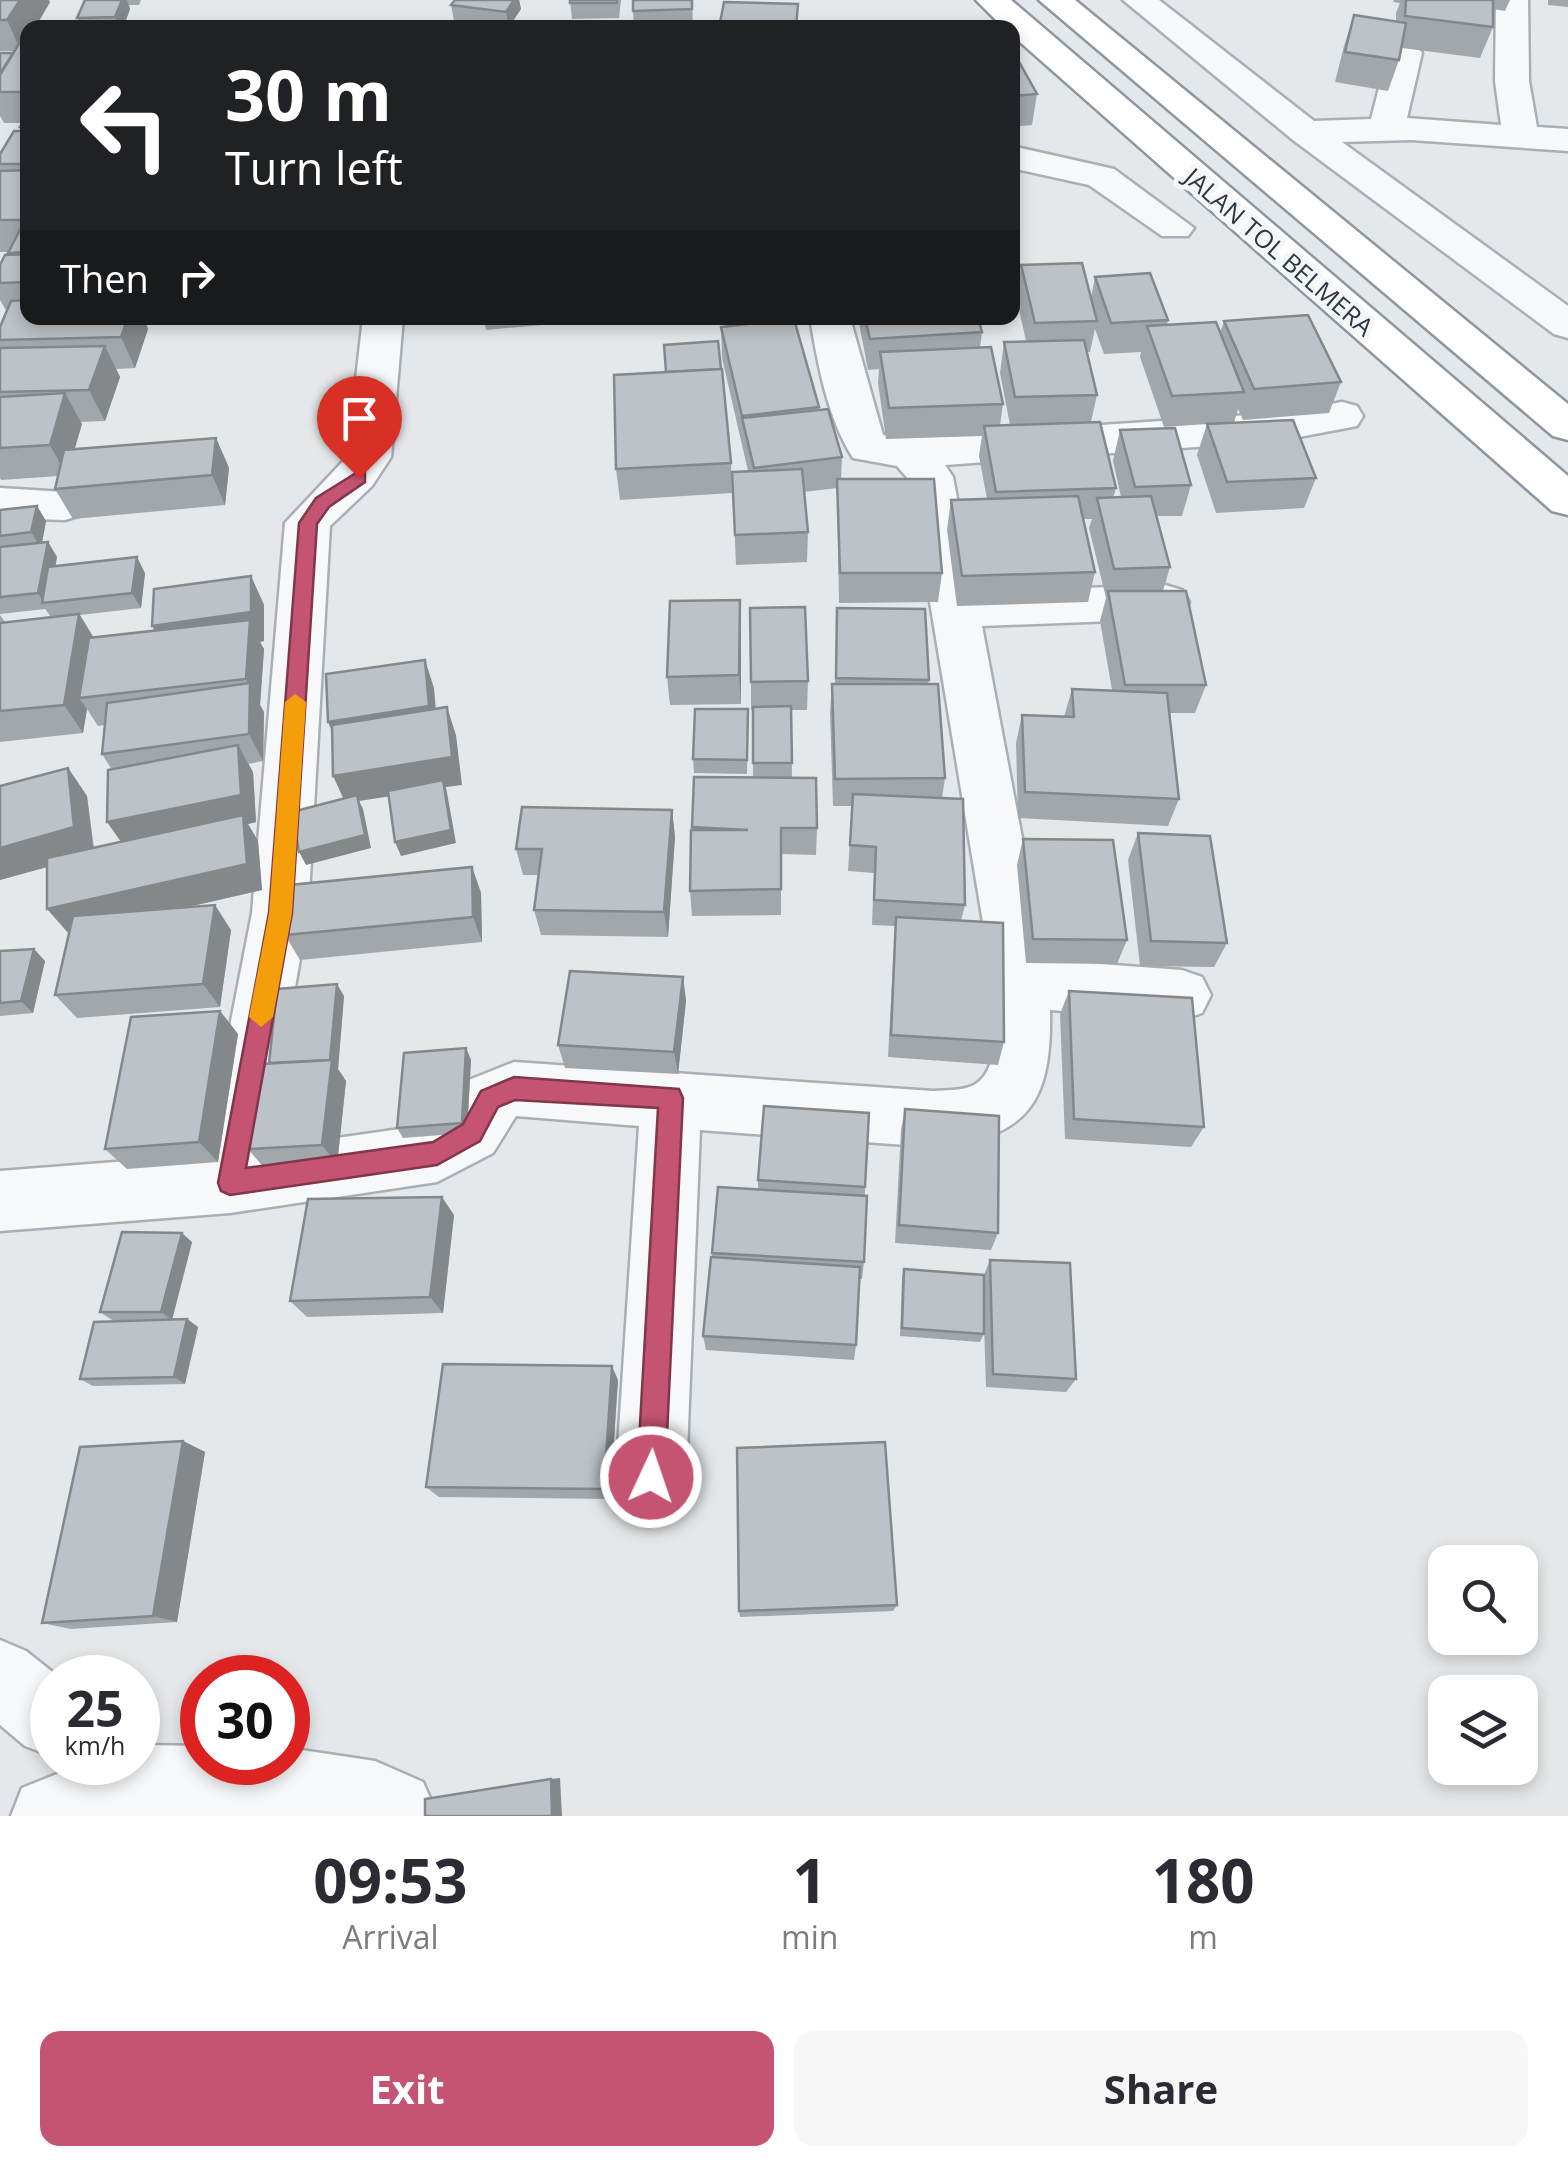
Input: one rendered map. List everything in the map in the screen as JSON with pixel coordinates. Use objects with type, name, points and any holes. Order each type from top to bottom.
[{"type":"highway","name":"JALAN TOL BELMERA","points":[[992,0],[1015,20]]},
{"type":"highway","name":"JALAN TOL BELMERA","points":[[1055,0],[1568,426]]},
{"type":"highway","name":"JALAN TOL BELMERA","points":[[1020,24],[1568,500]]},
{"type":"street","points":[[1139,0],[1306,132],[1568,326]]},
{"type":"street","points":[[1512,0],[1512,80],[1521,136]]},
{"type":"street","points":[[1386,128],[1405,53]]},
{"type":"street","points":[[1306,132],[1386,128],[1568,140]]},
{"type":"street","points":[[1020,158],[1101,177],[1175,228]]},
{"type":"street","points":[[1020,191],[1101,177]]},
{"type":"street","points":[[230,1183],[280,913],[308,523],[322,502],[359,478],[369,457],[382,325]]},
{"type":"street","points":[[832,325],[854,421],[868,448],[910,453],[1278,427],[1342,416]]},
{"type":"street","points":[[0,1200],[230,1183],[437,1153],[472,1132],[490,1099],[514,1088],[971,1118],[998,1108],[1013,1087],[1020,1056],[1021,983],[931,478],[910,453]]},
{"type":"street","points":[[0,503],[64,504]]},
{"type":"street","points":[[952,610],[1165,602]]},
{"type":"street","points":[[1021,983],[1182,995]]},
{"type":"street","points":[[651,1477],[671,1098]]},
{"type":"street","points":[[0,1677],[30,1701]]},
{"type":"street","points":[[160,1776],[308,1787],[375,1800],[396,1809],[399,1816]]},
{"type":"street","points":[[50,1816],[101,1785]]},
{"type":"building","points":[[0,0],[20,0],[7,20],[0,20]]},
{"type":"building","points":[[85,0],[122,0],[115,17],[77,18]]},
{"type":"building","points":[[455,0],[514,0],[506,12],[451,5]]},
{"type":"building","points":[[617,0],[617,3],[570,3]]},
{"type":"building","points":[[633,0],[692,0],[692,9],[633,11]]},
{"type":"building","points":[[1406,0],[1493,0],[1493,27],[1405,16]]},
{"type":"building","points":[[724,2],[798,4],[797,20],[721,20]]},
{"type":"building","points":[[1354,15],[1406,23],[1399,60],[1345,52]]},
{"type":"building","points":[[20,42],[20,92],[0,92],[0,75]]},
{"type":"building","points":[[0,53],[13,53],[1,72],[0,72]]},
{"type":"building","points":[[1020,64],[1037,94],[1020,95]]},
{"type":"building","points":[[14,131],[20,131],[20,164],[0,164],[0,154]]},
{"type":"building","points":[[20,170],[20,220],[0,220],[0,171]]},
{"type":"building","points":[[20,230],[20,252],[8,253]]},
{"type":"building","points":[[20,254],[20,282],[0,283],[0,265],[5,255]]},
{"type":"building","points":[[1082,263],[1097,321],[1035,323],[1021,265]]},
{"type":"building","points":[[1150,273],[1168,320],[1111,323],[1095,277]]},
{"type":"building","points":[[20,300],[20,325],[125,325],[121,337],[0,340],[0,327],[11,301]]},
{"type":"building","points":[[1308,315],[1341,382],[1254,389],[1224,321]]},
{"type":"building","points":[[1216,322],[1244,392],[1172,396],[1147,326]]},
{"type":"building","points":[[796,325],[819,407],[742,416],[721,327]]},
{"type":"building","points":[[867,325],[980,325],[982,332],[870,339]]},
{"type":"building","points":[[1084,340],[1097,395],[1015,397],[1004,342]]},
{"type":"building","points":[[718,341],[721,369],[666,372],[664,345]]},
{"type":"building","points":[[105,346],[89,390],[0,392],[0,348]]},
{"type":"building","points":[[991,347],[1003,404],[889,408],[880,352]]},
{"type":"building","points":[[722,369],[731,463],[616,469],[614,375]]},
{"type":"building","points":[[65,393],[50,445],[0,448],[0,397]]},
{"type":"building","points":[[828,409],[842,457],[754,468],[742,418]]},
{"type":"building","points":[[1293,420],[1316,478],[1227,482],[1207,424]]},
{"type":"building","points":[[1100,422],[1116,488],[996,492],[984,426]]},
{"type":"building","points":[[1175,428],[1191,485],[1135,487],[1120,430]]},
{"type":"building","points":[[216,438],[212,475],[55,489],[64,450]]},
{"type":"building","points":[[802,469],[808,532],[735,535],[732,472]]},
{"type":"building","points":[[837,479],[934,479],[942,573],[840,573]]},
{"type":"building","points":[[1078,496],[1095,572],[962,576],[951,500]]},
{"type":"building","points":[[1151,496],[1170,567],[1114,569],[1097,498]]},
{"type":"building","points":[[37,506],[31,532],[0,536],[0,510]]},
{"type":"building","points":[[48,542],[38,593],[0,597],[0,547]]},
{"type":"building","points":[[137,557],[132,593],[42,603],[48,567]]},
{"type":"building","points":[[251,576],[251,612],[152,626],[154,589]]},
{"type":"building","points":[[1108,591],[1186,591],[1206,685],[1125,685]]},
{"type":"building","points":[[740,600],[739,675],[667,677],[670,601]]},
{"type":"building","points":[[805,607],[808,681],[751,682],[750,608]]},
{"type":"building","points":[[837,608],[925,609],[929,680],[836,678]]},
{"type":"building","points":[[79,614],[64,705],[0,711],[0,623]]},
{"type":"building","points":[[250,620],[246,679],[79,698],[89,638]]},
{"type":"building","points":[[425,660],[429,706],[328,722],[326,674]]},
{"type":"building","points":[[250,683],[249,734],[102,754],[107,703]]},
{"type":"building","points":[[832,684],[938,684],[945,778],[835,779]]},
{"type":"building","points":[[1072,689],[1167,693],[1179,799],[1025,792],[1022,715],[1074,717]]},
{"type":"building","points":[[791,706],[792,763],[753,763],[753,707]]},
{"type":"building","points":[[447,707],[452,757],[333,776],[332,725]]},
{"type":"building","points":[[695,709],[748,709],[747,760],[693,759]]},
{"type":"building","points":[[238,745],[241,795],[107,822],[108,770]]},
{"type":"building","points":[[68,768],[74,827],[0,848],[0,786]]},
{"type":"building","points":[[694,777],[816,778],[817,828],[781,828],[781,889],[690,891],[691,830],[748,830],[692,827]]},
{"type":"building","points":[[443,780],[451,830],[395,842],[388,791]]},
{"type":"building","points":[[853,794],[963,799],[965,905],[874,900],[876,847],[850,845]]},
{"type":"building","points":[[357,795],[365,835],[299,852],[292,812]]},
{"type":"building","points":[[522,807],[672,810],[664,912],[534,910],[542,849],[516,849]]},
{"type":"building","points":[[243,815],[247,864],[47,909],[47,858]]},
{"type":"building","points":[[1138,833],[1210,836],[1227,943],[1151,941]]},
{"type":"building","points":[[1023,839],[1113,840],[1127,940],[1033,939]]},
{"type":"building","points":[[472,867],[473,917],[285,935],[290,885]]},
{"type":"building","points":[[215,905],[203,984],[55,995],[73,916]]},
{"type":"building","points":[[896,917],[1003,923],[1004,1042],[891,1035]]},
{"type":"building","points":[[34,949],[21,1001],[0,1003],[0,951]]},
{"type":"building","points":[[570,971],[683,977],[674,1052],[558,1045]]},
{"type":"building","points":[[337,984],[330,1060],[269,1063],[277,989]]},
{"type":"building","points":[[1069,991],[1192,998],[1204,1127],[1074,1119]]},
{"type":"building","points":[[220,1011],[199,1142],[105,1149],[131,1017]]},
{"type":"building","points":[[466,1048],[462,1123],[397,1128],[404,1053]]},
{"type":"building","points":[[332,1060],[322,1145],[248,1149],[261,1064]]},
{"type":"building","points":[[764,1106],[869,1113],[865,1187],[758,1180]]},
{"type":"building","points":[[905,1109],[999,1116],[998,1233],[899,1225]]},
{"type":"building","points":[[718,1187],[867,1196],[864,1262],[712,1253]]},
{"type":"building","points":[[442,1197],[430,1297],[290,1301],[308,1199]]},
{"type":"building","points":[[122,1232],[182,1233],[161,1312],[100,1312]]},
{"type":"building","points":[[711,1257],[860,1267],[856,1345],[703,1336]]},
{"type":"building","points":[[990,1260],[1070,1263],[1076,1379],[993,1374]]},
{"type":"building","points":[[904,1269],[984,1275],[984,1334],[902,1328]]},
{"type":"building","points":[[187,1319],[174,1377],[80,1379],[94,1322]]},
{"type":"building","points":[[443,1364],[612,1366],[604,1489],[426,1487]]},
{"type":"building","points":[[183,1441],[153,1616],[42,1623],[80,1447]]},
{"type":"building","points":[[885,1442],[897,1605],[739,1611],[737,1448]]},
{"type":"building","points":[[551,1779],[552,1816],[425,1816],[425,1799]]},
{"type":"slow traffic","points":[[261,1017],[280,913],[295,702]]},
{"type":"route","points":[[359,478],[322,502],[308,523],[280,913],[230,1183],[437,1153],[455,1146],[472,1132],[490,1099],[514,1088],[671,1098],[651,1477]]}]
